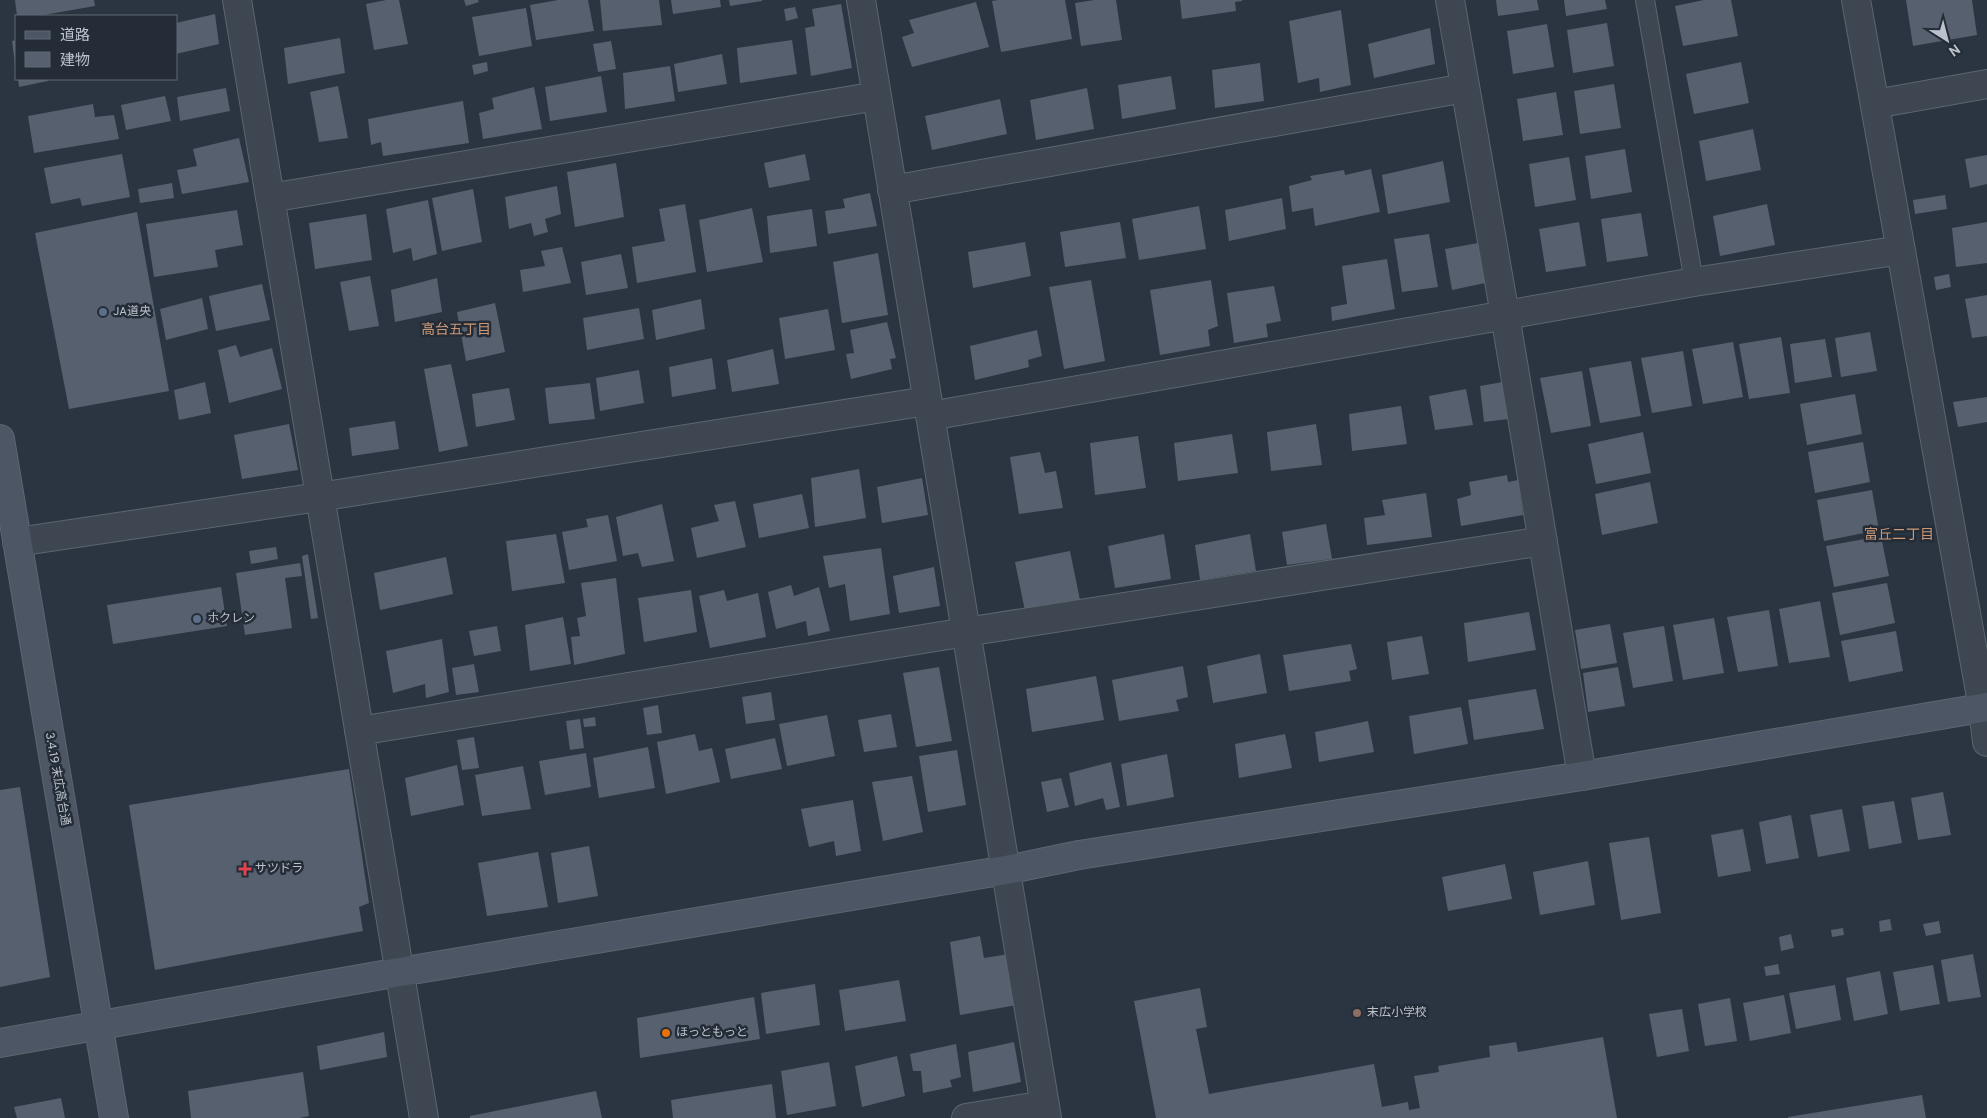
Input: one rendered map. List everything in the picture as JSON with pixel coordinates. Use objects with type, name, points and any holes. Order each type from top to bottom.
[{"type":"street","points":[[238,0],[319,497],[424,1118]]},
{"type":"street","points":[[861,0],[1046,1111],[966,1118]]},
{"type":"street","points":[[1450,0],[1582,776]]},
{"type":"street","points":[[1856,0],[1985,708],[1987,742]]},
{"type":"street","points":[[1875,104],[1987,84]]},
{"type":"street","points":[[892,190],[1465,88]]},
{"type":"street","points":[[270,198],[877,96]]},
{"type":"street","points":[[9,543],[929,408],[1505,315],[1694,282],[1901,250]]},
{"type":"street","name":"3.4.19 末広高台通","points":[[0,439],[9,543],[99,1026],[114,1118]]},
{"type":"street","points":[[358,731],[1543,541]]},
{"type":"street","points":[[0,1043],[1006,870],[1079,854],[1582,776],[1985,708]]},
{"type":"lane","points":[[1645,0],[1694,282]]},
{"type":"building","points":[[15,0],[94,0],[95,6],[44,15],[17,15]]},
{"type":"building","points":[[386,0],[399,0],[408,44],[374,50],[366,4]]},
{"type":"building","points":[[464,0],[478,0],[479,2],[466,6]]},
{"type":"building","points":[[558,0],[588,0],[594,31],[536,40],[530,5]]},
{"type":"building","points":[[600,0],[659,0],[662,25],[603,31]]},
{"type":"building","points":[[671,0],[720,0],[721,7],[673,14]]},
{"type":"building","points":[[729,0],[762,0],[762,1],[730,6]]},
{"type":"building","points":[[1065,0],[1072,39],[1001,52],[992,1]]},
{"type":"building","points":[[1094,0],[1116,0],[1122,40],[1081,46],[1075,3]]},
{"type":"building","points":[[1180,0],[1242,1],[1235,2],[1236,11],[1182,19]]},
{"type":"building","points":[[1496,0],[1537,0],[1539,10],[1498,16]]},
{"type":"building","points":[[1564,0],[1605,0],[1607,9],[1566,16]]},
{"type":"building","points":[[1704,0],[1731,0],[1738,36],[1683,46],[1675,6]]},
{"type":"building","points":[[1906,0],[1972,0],[1977,35],[1913,46]]},
{"type":"building","points":[[976,2],[989,47],[912,67],[902,37],[914,33],[909,20]]},
{"type":"building","points":[[841,4],[852,68],[811,76],[805,28],[815,26],[812,9]]},
{"type":"building","points":[[795,7],[798,18],[786,21],[784,9]]},
{"type":"building","points":[[526,8],[532,46],[479,56],[472,17]]},
{"type":"building","points":[[1341,10],[1351,85],[1320,92],[1319,78],[1298,83],[1289,21]]},
{"type":"building","points":[[215,14],[219,44],[178,54],[178,23]]},
{"type":"building","points":[[1607,23],[1614,66],[1573,73],[1567,30]]},
{"type":"building","points":[[1547,24],[1554,67],[1513,74],[1507,31]]},
{"type":"building","points":[[1430,28],[1435,64],[1374,78],[1368,44]]},
{"type":"building","points":[[340,38],[345,73],[288,84],[284,48]]},
{"type":"building","points":[[15,40],[15,64],[12,41]]},
{"type":"building","points":[[792,40],[797,74],[740,83],[737,48]]},
{"type":"building","points":[[611,41],[616,69],[598,72],[593,44]]},
{"type":"building","points":[[722,54],[727,84],[678,92],[674,64]]},
{"type":"building","points":[[487,62],[488,71],[474,75],[472,65]]},
{"type":"building","points":[[1741,62],[1749,103],[1694,114],[1686,74]]},
{"type":"building","points":[[1260,63],[1264,101],[1215,108],[1212,70]]},
{"type":"building","points":[[670,66],[675,101],[625,109],[623,73]]},
{"type":"building","points":[[601,76],[607,112],[550,121],[545,87]]},
{"type":"building","points":[[1171,76],[1176,109],[1122,119],[1118,85]]},
{"type":"building","points":[[18,80],[48,80],[48,81],[19,87]]},
{"type":"building","points":[[1614,84],[1621,128],[1580,134],[1574,91]]},
{"type":"building","points":[[338,86],[348,138],[319,142],[310,92]]},
{"type":"building","points":[[534,87],[542,129],[483,139],[479,113],[494,109],[492,98]]},
{"type":"building","points":[[226,88],[230,111],[180,121],[177,97]]},
{"type":"building","points":[[1087,88],[1094,129],[1036,140],[1030,100]]},
{"type":"building","points":[[1556,92],[1563,135],[1523,141],[1517,99]]},
{"type":"building","points":[[165,96],[171,121],[126,130],[121,105]]},
{"type":"building","points":[[1000,99],[1007,134],[932,150],[925,116]]},
{"type":"building","points":[[463,101],[469,143],[383,156],[381,142],[371,145],[368,119]]},
{"type":"building","points":[[93,104],[95,117],[114,115],[119,139],[34,153],[28,116]]},
{"type":"building","points":[[1753,129],[1761,170],[1706,181],[1699,141]]},
{"type":"building","points":[[239,138],[249,182],[182,194],[177,170],[197,166],[193,149]]},
{"type":"building","points":[[1625,149],[1632,192],[1591,199],[1585,156]]},
{"type":"building","points":[[122,154],[130,197],[82,206],[80,198],[51,204],[44,168]]},
{"type":"building","points":[[805,154],[810,180],[769,188],[764,163]]},
{"type":"building","points":[[1987,155],[1987,184],[1970,188],[1965,159]]},
{"type":"building","points":[[1569,157],[1576,200],[1535,207],[1529,164]]},
{"type":"building","points":[[1443,161],[1450,202],[1388,214],[1382,175]]},
{"type":"building","points":[[616,163],[624,217],[575,227],[567,172]]},
{"type":"building","points":[[1371,169],[1380,212],[1315,226],[1313,208],[1292,212],[1289,186],[1312,180],[1310,176],[1344,170],[1345,175]]},
{"type":"building","points":[[172,183],[174,198],[140,203],[138,189]]},
{"type":"building","points":[[557,186],[561,214],[545,219],[548,232],[534,236],[531,223],[509,229],[505,197]]},
{"type":"building","points":[[473,189],[482,242],[442,251],[432,198]]},
{"type":"building","points":[[870,193],[877,226],[828,234],[825,211],[845,208],[843,199]]},
{"type":"building","points":[[1945,195],[1947,209],[1915,214],[1913,200]]},
{"type":"building","points":[[1282,198],[1286,229],[1229,241],[1225,210]]},
{"type":"building","points":[[428,200],[437,254],[413,261],[411,248],[393,253],[386,209]]},
{"type":"building","points":[[685,204],[696,272],[637,283],[632,247],[665,241],[659,209]]},
{"type":"building","points":[[1767,204],[1775,245],[1720,256],[1713,216]]},
{"type":"building","points":[[1199,206],[1206,249],[1139,260],[1132,219]]},
{"type":"building","points":[[752,208],[763,262],[707,272],[699,220]]},
{"type":"building","points":[[812,209],[817,246],[770,253],[767,216]]},
{"type":"building","points":[[237,210],[243,245],[215,250],[218,267],[154,277],[146,224]]},
{"type":"building","name":"JA道央","points":[[137,212],[169,391],[69,409],[35,233]]},
{"type":"building","points":[[1641,213],[1648,256],[1607,262],[1601,219]]},
{"type":"building","points":[[366,214],[372,260],[315,269],[309,223]]},
{"type":"building","points":[[1120,222],[1126,258],[1065,267],[1060,232]]},
{"type":"building","points":[[1579,222],[1586,266],[1546,272],[1539,229]]},
{"type":"building","points":[[1987,222],[1987,263],[1956,267],[1952,228]]},
{"type":"building","points":[[1429,234],[1438,287],[1402,292],[1394,239]]},
{"type":"building","points":[[1025,242],[1031,276],[973,288],[968,252]]},
{"type":"building","points":[[1478,243],[1485,283],[1452,290],[1445,249]]},
{"type":"building","points":[[562,247],[571,283],[523,292],[520,270],[545,266],[541,251]]},
{"type":"building","points":[[878,253],[888,315],[842,323],[833,262]]},
{"type":"building","points":[[621,254],[628,288],[586,295],[581,262]]},
{"type":"building","points":[[1387,259],[1395,309],[1332,321],[1331,307],[1347,304],[1342,266]]},
{"type":"building","points":[[1949,274],[1951,287],[1936,290],[1934,277]]},
{"type":"building","points":[[370,276],[379,326],[349,331],[340,282]]},
{"type":"building","points":[[437,278],[442,312],[395,322],[391,290]]},
{"type":"building","points":[[1091,280],[1105,361],[1064,369],[1049,287]]},
{"type":"building","points":[[1211,280],[1218,326],[1208,330],[1210,346],[1160,355],[1150,290]]},
{"type":"building","points":[[262,284],[270,320],[216,331],[209,296]]},
{"type":"building","points":[[1274,286],[1281,321],[1266,324],[1268,337],[1234,343],[1227,293]]},
{"type":"building","points":[[1987,295],[1987,336],[1972,338],[1965,299]]},
{"type":"building","points":[[202,298],[208,329],[166,340],[160,309]]},
{"type":"building","points":[[701,299],[705,329],[656,340],[652,310]]},
{"type":"building","points":[[495,303],[505,352],[466,361],[457,312]]},
{"type":"building","points":[[639,308],[644,339],[587,350],[583,318]]},
{"type":"building","points":[[828,309],[835,350],[785,359],[779,318]]},
{"type":"building","points":[[887,322],[896,358],[890,359],[892,369],[851,379],[846,354],[854,353],[850,330]]},
{"type":"building","points":[[1037,330],[1042,356],[1028,360],[1029,367],[975,380],[970,346]]},
{"type":"building","points":[[1870,332],[1877,371],[1841,377],[1835,338]]},
{"type":"building","points":[[1781,337],[1790,393],[1749,399],[1739,344]]},
{"type":"building","points":[[1825,339],[1832,377],[1795,383],[1790,344]]},
{"type":"building","points":[[1733,342],[1743,397],[1703,404],[1692,349]]},
{"type":"building","points":[[236,345],[240,357],[272,348],[282,389],[229,403],[218,350]]},
{"type":"building","points":[[773,349],[779,384],[732,392],[727,360]]},
{"type":"building","points":[[1683,351],[1692,406],[1652,413],[1641,358]]},
{"type":"building","points":[[712,358],[716,389],[672,397],[669,367]]},
{"type":"building","points":[[1631,361],[1641,416],[1600,423],[1589,368]]},
{"type":"building","points":[[451,364],[468,446],[439,452],[424,369]]},
{"type":"building","points":[[639,370],[644,403],[600,411],[596,378]]},
{"type":"building","points":[[1582,371],[1591,426],[1551,433],[1540,378]]},
{"type":"building","points":[[205,382],[211,413],[179,420],[174,390]]},
{"type":"building","points":[[1503,382],[1509,419],[1484,422],[1480,386]]},
{"type":"building","points":[[590,383],[595,419],[549,424],[545,388]]},
{"type":"building","points":[[509,388],[515,420],[476,427],[472,394]]},
{"type":"building","points":[[1466,389],[1473,425],[1435,430],[1429,396]]},
{"type":"building","points":[[1855,394],[1862,434],[1807,445],[1800,404]]},
{"type":"building","points":[[1987,397],[1987,422],[1958,427],[1953,402]]},
{"type":"building","points":[[1401,406],[1407,444],[1352,451],[1349,414]]},
{"type":"building","points":[[395,421],[399,449],[352,456],[349,428]]},
{"type":"building","points":[[289,424],[298,470],[242,479],[234,435]]},
{"type":"building","points":[[1316,424],[1322,465],[1271,471],[1267,432]]},
{"type":"building","points":[[1643,432],[1651,473],[1596,484],[1588,444]]},
{"type":"building","points":[[1232,434],[1238,473],[1178,481],[1174,443]]},
{"type":"building","points":[[1138,436],[1146,488],[1095,495],[1090,443]]},
{"type":"building","points":[[1863,442],[1870,482],[1815,493],[1808,452]]},
{"type":"building","points":[[1040,452],[1045,473],[1056,471],[1063,508],[1019,514],[1010,457]]},
{"type":"building","points":[[859,469],[866,518],[815,527],[811,478]]},
{"type":"building","points":[[1507,475],[1508,482],[1518,480],[1523,515],[1461,526],[1457,499],[1471,495],[1469,482]]},
{"type":"building","points":[[922,478],[928,515],[882,523],[877,487]]},
{"type":"building","points":[[1650,482],[1658,523],[1602,535],[1595,494]]},
{"type":"building","points":[[1872,490],[1879,530],[1824,541],[1817,500]]},
{"type":"building","points":[[1426,493],[1432,537],[1367,545],[1364,518],[1385,515],[1382,500]]},
{"type":"building","points":[[802,494],[809,528],[759,538],[753,504]]},
{"type":"building","points":[[735,501],[746,547],[697,558],[691,528],[719,521],[714,505]]},
{"type":"building","points":[[662,504],[674,561],[642,567],[638,553],[623,556],[616,517]]},
{"type":"building","points":[[608,515],[617,561],[569,570],[562,532],[588,527],[586,519]]},
{"type":"building","points":[[1326,524],[1332,559],[1287,565],[1282,532]]},
{"type":"building","points":[[556,534],[565,583],[512,591],[506,541]]},
{"type":"building","points":[[1164,534],[1171,579],[1115,588],[1108,546]]},
{"type":"building","points":[[1250,534],[1256,571],[1200,580],[1195,545]]},
{"type":"building","points":[[1881,536],[1889,576],[1834,587],[1826,546]]},
{"type":"building","points":[[276,547],[278,559],[251,564],[249,551]]},
{"type":"building","points":[[881,548],[890,614],[850,621],[845,584],[829,588],[823,556]]},
{"type":"building","points":[[1070,551],[1080,600],[1025,611],[1015,562]]},
{"type":"building","points":[[308,554],[318,618],[311,619],[302,556]]},
{"type":"building","points":[[446,557],[453,594],[380,610],[374,573]]},
{"type":"building","points":[[300,563],[302,576],[285,578],[292,628],[245,635],[236,573]]},
{"type":"building","points":[[934,567],[940,606],[899,613],[893,576]]},
{"type":"building","points":[[616,578],[625,654],[574,665],[571,637],[580,636],[577,618],[586,616],[581,583]]},
{"type":"building","points":[[1887,583],[1895,623],[1840,635],[1832,593]]},
{"type":"building","points":[[791,585],[794,596],[819,587],[830,631],[808,636],[806,621],[776,629],[768,592]]},
{"type":"building","points":[[221,587],[227,626],[113,644],[107,605]]},
{"type":"building","points":[[691,590],[697,632],[644,642],[638,598]]},
{"type":"building","points":[[724,590],[727,601],[758,593],[766,637],[710,648],[699,596]]},
{"type":"building","points":[[1820,601],[1830,657],[1789,663],[1779,609]]},
{"type":"building","points":[[1769,610],[1778,666],[1738,672],[1727,617]]},
{"type":"building","points":[[1529,612],[1536,650],[1468,662],[1464,623]]},
{"type":"building","points":[[563,617],[571,664],[530,671],[525,625]]},
{"type":"building","points":[[1714,618],[1724,673],[1683,680],[1673,625]]},
{"type":"building","points":[[1610,624],[1617,663],[1581,669],[1575,630]]},
{"type":"building","points":[[497,626],[501,651],[474,656],[469,631]]},
{"type":"building","points":[[1664,626],[1673,681],[1633,688],[1623,633]]},
{"type":"building","points":[[1896,631],[1903,671],[1849,682],[1841,641]]},
{"type":"building","points":[[1422,636],[1429,674],[1392,680],[1387,642]]},
{"type":"building","points":[[442,639],[449,692],[426,698],[425,684],[393,693],[386,651]]},
{"type":"building","points":[[1351,644],[1357,669],[1349,671],[1351,681],[1289,691],[1283,655]]},
{"type":"building","points":[[1260,654],[1267,693],[1213,703],[1207,666]]},
{"type":"building","points":[[474,664],[479,692],[456,695],[452,668]]},
{"type":"building","points":[[1183,666],[1188,697],[1176,700],[1179,711],[1119,721],[1112,680]]},
{"type":"building","points":[[939,667],[952,741],[916,747],[903,673]]},
{"type":"building","points":[[1618,667],[1625,706],[1588,712],[1583,673]]},
{"type":"building","points":[[1096,676],[1104,720],[1032,732],[1026,689]]},
{"type":"building","points":[[1536,689],[1544,729],[1474,740],[1468,700]]},
{"type":"building","points":[[771,692],[775,720],[746,724],[742,697]]},
{"type":"building","points":[[658,705],[662,733],[647,735],[643,708]]},
{"type":"building","points":[[1461,707],[1468,744],[1414,754],[1409,716]]},
{"type":"building","points":[[891,714],[897,747],[864,752],[858,720]]},
{"type":"building","points":[[827,715],[835,756],[787,766],[779,724]]},
{"type":"building","points":[[595,717],[596,726],[584,727],[583,719]]},
{"type":"building","points":[[580,719],[584,748],[570,750],[566,721]]},
{"type":"building","points":[[1368,721],[1374,752],[1319,762],[1315,732]]},
{"type":"building","points":[[695,734],[699,751],[712,748],[720,782],[666,794],[657,742]]},
{"type":"building","points":[[1285,734],[1292,768],[1239,778],[1235,744]]},
{"type":"building","points":[[474,737],[479,768],[462,770],[457,740]]},
{"type":"building","points":[[775,738],[782,769],[731,779],[725,749]]},
{"type":"building","points":[[648,747],[655,788],[599,798],[593,758]]},
{"type":"building","points":[[957,750],[966,805],[928,812],[919,756]]},
{"type":"building","points":[[586,753],[591,787],[545,795],[539,761]]},
{"type":"building","points":[[1167,754],[1174,797],[1127,806],[1121,764]]},
{"type":"building","points":[[1111,762],[1120,807],[1106,810],[1103,798],[1075,806],[1069,773]]},
{"type":"building","points":[[457,765],[464,805],[411,816],[405,778]]},
{"type":"building","points":[[523,766],[531,809],[482,816],[475,775]]},
{"type":"building","points":[[349,769],[369,903],[359,907],[363,931],[155,970],[129,805]]},
{"type":"building","points":[[912,776],[923,832],[883,841],[872,782]]},
{"type":"building","points":[[1061,778],[1069,807],[1047,812],[1041,782]]},
{"type":"building","points":[[20,787],[50,977],[0,987],[0,790]]},
{"type":"building","points":[[1943,792],[1951,835],[1918,840],[1911,798]]},
{"type":"building","points":[[853,800],[861,851],[836,856],[834,841],[809,847],[801,809]]},
{"type":"building","points":[[1894,801],[1902,843],[1869,849],[1862,806]]},
{"type":"building","points":[[1842,809],[1850,851],[1818,857],[1810,815]]},
{"type":"building","points":[[1791,815],[1799,858],[1766,864],[1759,822]]},
{"type":"building","points":[[1743,829],[1751,871],[1718,877],[1711,835]]},
{"type":"building","points":[[1649,837],[1661,913],[1621,920],[1609,843]]},
{"type":"building","points":[[589,846],[598,896],[558,903],[551,853]]},
{"type":"building","points":[[538,852],[548,907],[487,916],[478,863]]},
{"type":"building","points":[[1588,861],[1595,905],[1540,915],[1533,872]]},
{"type":"building","points":[[1505,864],[1512,899],[1448,911],[1442,877]]},
{"type":"building","points":[[1890,919],[1892,930],[1880,932],[1879,921]]},
{"type":"building","points":[[1939,921],[1941,933],[1926,936],[1923,924]]},
{"type":"building","points":[[1843,928],[1844,935],[1832,937],[1831,930]]},
{"type":"building","points":[[1791,934],[1794,948],[1781,951],[1779,937]]},
{"type":"building","points":[[980,936],[984,958],[1009,954],[1017,1005],[960,1015],[950,942]]},
{"type":"building","points":[[1973,954],[1981,997],[1948,1002],[1941,960]]},
{"type":"building","points":[[1778,964],[1780,974],[1766,976],[1764,967]]},
{"type":"building","points":[[1933,965],[1940,1004],[1900,1011],[1893,972]]},
{"type":"building","points":[[1880,971],[1888,1014],[1854,1021],[1846,978]]},
{"type":"building","points":[[899,980],[906,1021],[845,1031],[839,990]]},
{"type":"building","points":[[815,984],[820,1025],[766,1034],[761,993]]},
{"type":"building","points":[[1835,985],[1841,1020],[1796,1029],[1789,993]]},
{"type":"building","points":[[1200,988],[1207,1027],[1196,1029],[1209,1094],[1374,1064],[1382,1107],[1408,1102],[1409,1110],[1420,1108],[1414,1076],[1439,1072],[1438,1066],[1490,1057],[1489,1046],[1516,1042],[1518,1052],[1603,1037],[1617,1118],[1156,1118],[1134,1001]]},
{"type":"building","points":[[1784,995],[1791,1033],[1750,1041],[1743,1003]]},
{"type":"building","points":[[754,997],[760,1039],[640,1058],[637,1018]]},
{"type":"building","points":[[1730,998],[1737,1041],[1705,1046],[1698,1004]]},
{"type":"building","points":[[1682,1009],[1689,1051],[1657,1057],[1649,1014]]},
{"type":"building","points":[[384,1032],[387,1057],[320,1070],[317,1046]]},
{"type":"building","points":[[1014,1042],[1021,1082],[973,1092],[968,1052]]},
{"type":"building","points":[[956,1044],[961,1077],[950,1080],[952,1087],[923,1093],[921,1071],[913,1071],[910,1054]]},
{"type":"building","points":[[897,1056],[905,1096],[862,1107],[855,1066]]},
{"type":"building","points":[[829,1062],[836,1106],[787,1115],[781,1071]]},
{"type":"building","points":[[303,1072],[309,1116],[300,1118],[191,1118],[188,1091]]},
{"type":"building","points":[[772,1084],[776,1118],[673,1118],[671,1100]]},
{"type":"building","points":[[596,1091],[602,1118],[470,1118],[470,1116]]},
{"type":"building","points":[[1922,1095],[1926,1118],[1788,1118],[1788,1117]]},
{"type":"building","points":[[61,1098],[65,1118],[17,1118],[14,1107]]},
{"type":"place","name":"JA道央","points":[[103,312]]},
{"type":"place","name":"ホクレン","points":[[197,619]]},
{"type":"place","name":"サツドラ","points":[[245,869]]},
{"type":"place","name":"末広小学校","points":[[1357,1013]]},
{"type":"place","name":"ほっともっと","points":[[666,1033]]},
{"type":"district","name":"高台五丁目","points":[[456,330]]},
{"type":"district","name":"富丘二丁目","points":[[1899,535]]}]
